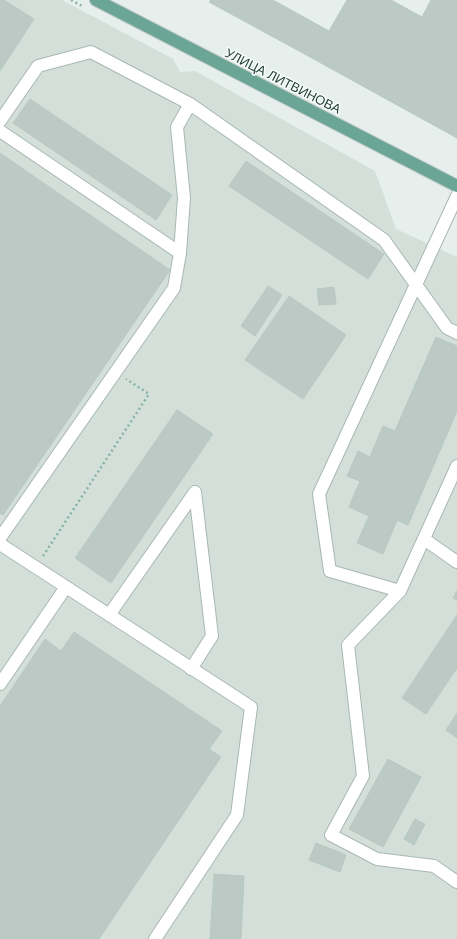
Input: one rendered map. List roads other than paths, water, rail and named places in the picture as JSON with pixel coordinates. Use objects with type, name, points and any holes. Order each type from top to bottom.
[{"type":"main road","name":"УЛИЦА ЛИТВИНОВА","points":[[96,0],[457,186]]},
{"type":"lane","points":[[0,121],[38,66],[91,52],[190,104],[384,240],[447,328],[457,333]]},
{"type":"lane","points":[[0,538],[174,288],[180,253],[184,198],[176,127],[190,104]]},
{"type":"lane","points":[[0,131],[180,253]]},
{"type":"lane","points":[[400,591],[330,570],[319,494],[457,196]]},
{"type":"lane","points":[[457,466],[400,591],[348,645],[363,776],[331,835],[377,859],[434,866],[457,882]]},
{"type":"lane","points":[[109,615],[195,492],[212,636],[191,669]]},
{"type":"lane","points":[[424,538],[457,562]]},
{"type":"lane","points":[[0,544],[251,708],[237,815],[155,939]]},
{"type":"lane","points":[[0,684],[66,587]]}]
